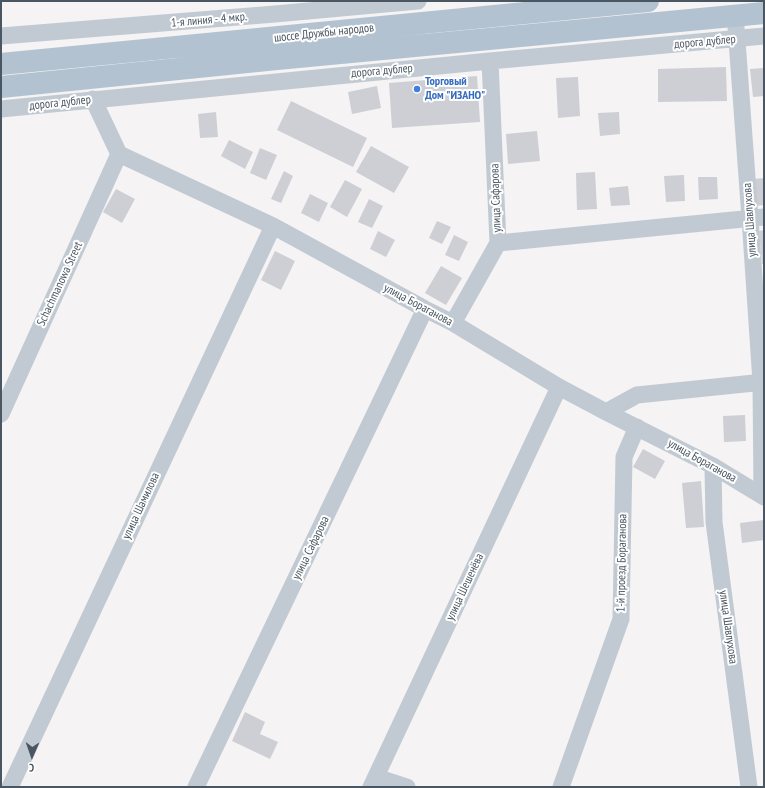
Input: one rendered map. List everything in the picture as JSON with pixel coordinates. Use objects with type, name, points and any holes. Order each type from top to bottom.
[{"type":"main road","name":"шоссе Дружбы народов","points":[[1,64],[648,1]]},
{"type":"main road","points":[[1,87],[734,8],[764,13]]},
{"type":"street","name":"1-я линия - 4 мкр.","points":[[1,36],[267,15],[418,1]]},
{"type":"street","name":"улица Шавлухова","points":[[734,8],[757,218],[762,382],[763,496]]},
{"type":"street","name":"дорога дублер","points":[[1,109],[490,61],[764,36]]},
{"type":"street","name":"улица Сафарова","points":[[453,323],[498,243],[490,61]]},
{"type":"street","points":[[93,99],[119,154]]},
{"type":"street","name":"улица Бораганова","points":[[119,154],[273,226],[453,323],[559,387],[713,466],[763,496]]},
{"type":"street","name":"Schachmanowa Street","points":[[1,414],[119,154]]},
{"type":"street","points":[[498,243],[757,218]]},
{"type":"street","name":"улица Шамилова","points":[[10,787],[273,226]]},
{"type":"street","name":"улица Сафарова","points":[[196,787],[425,309]]},
{"type":"street","points":[[606,412],[637,395],[762,382]]},
{"type":"street","name":"улица Шешенёва","points":[[373,782],[559,387]]},
{"type":"street","name":"1-й проезд Бораганова","points":[[561,787],[621,619],[624,457],[637,427]]},
{"type":"street","name":"улица Шавлухова","points":[[713,466],[714,522],[749,787]]},
{"type":"street","points":[[373,782],[407,787]]},
{"type":"building","points":[[726,67],[727,101],[658,102],[658,69]]},
{"type":"building","points":[[764,68],[764,96],[753,97],[750,69]]},
{"type":"building","points":[[477,76],[480,122],[392,128],[389,83]]},
{"type":"building","points":[[578,77],[580,116],[558,118],[556,78]]},
{"type":"building","points":[[377,86],[381,108],[352,114],[348,92]]},
{"type":"building","points":[[291,101],[367,138],[353,167],[277,130]]},
{"type":"building","points":[[216,112],[218,137],[200,138],[198,114]]},
{"type":"building","points":[[619,112],[620,134],[600,136],[598,113]]},
{"type":"building","points":[[537,131],[540,161],[508,164],[506,134]]},
{"type":"building","points":[[229,140],[253,152],[245,169],[221,156]]},
{"type":"building","points":[[371,146],[409,167],[394,193],[356,172]]},
{"type":"building","points":[[260,148],[277,155],[266,180],[250,173]]},
{"type":"building","points":[[284,171],[293,176],[281,203],[271,199]]},
{"type":"building","points":[[595,172],[597,209],[577,210],[576,173]]},
{"type":"building","points":[[684,175],[685,201],[666,202],[664,176]]},
{"type":"building","points":[[698,177],[717,177],[718,199],[699,200]]},
{"type":"building","points":[[764,178],[764,205],[755,206],[753,179]]},
{"type":"building","points":[[345,180],[362,189],[347,217],[330,207]]},
{"type":"building","points":[[628,186],[630,205],[611,206],[609,188]]},
{"type":"building","points":[[116,189],[135,199],[122,223],[103,212]]},
{"type":"building","points":[[310,194],[328,203],[319,222],[301,213]]},
{"type":"building","points":[[369,199],[383,206],[372,228],[358,222]]},
{"type":"building","points":[[437,221],[451,227],[442,244],[429,238]]},
{"type":"building","points":[[764,230],[764,264],[762,264],[759,231]]},
{"type":"building","points":[[378,231],[395,240],[386,257],[370,249]]},
{"type":"building","points":[[454,235],[468,242],[459,261],[445,255]]},
{"type":"building","points":[[275,251],[295,261],[281,290],[261,280]]},
{"type":"building","points":[[441,266],[462,278],[446,305],[425,293]]},
{"type":"building","points":[[745,415],[746,441],[724,442],[723,416]]},
{"type":"building","points":[[643,449],[665,461],[655,479],[633,467]]},
{"type":"building","points":[[701,481],[704,527],[686,528],[682,483]]},
{"type":"building","points":[[764,520],[764,540],[742,543],[740,523]]},
{"type":"building","points":[[245,712],[265,722],[260,734],[278,742],[270,759],[232,741]]},
{"type":"place","name":"Торговый Дом \"ИЗАНО\"","points":[[417,89]]}]
